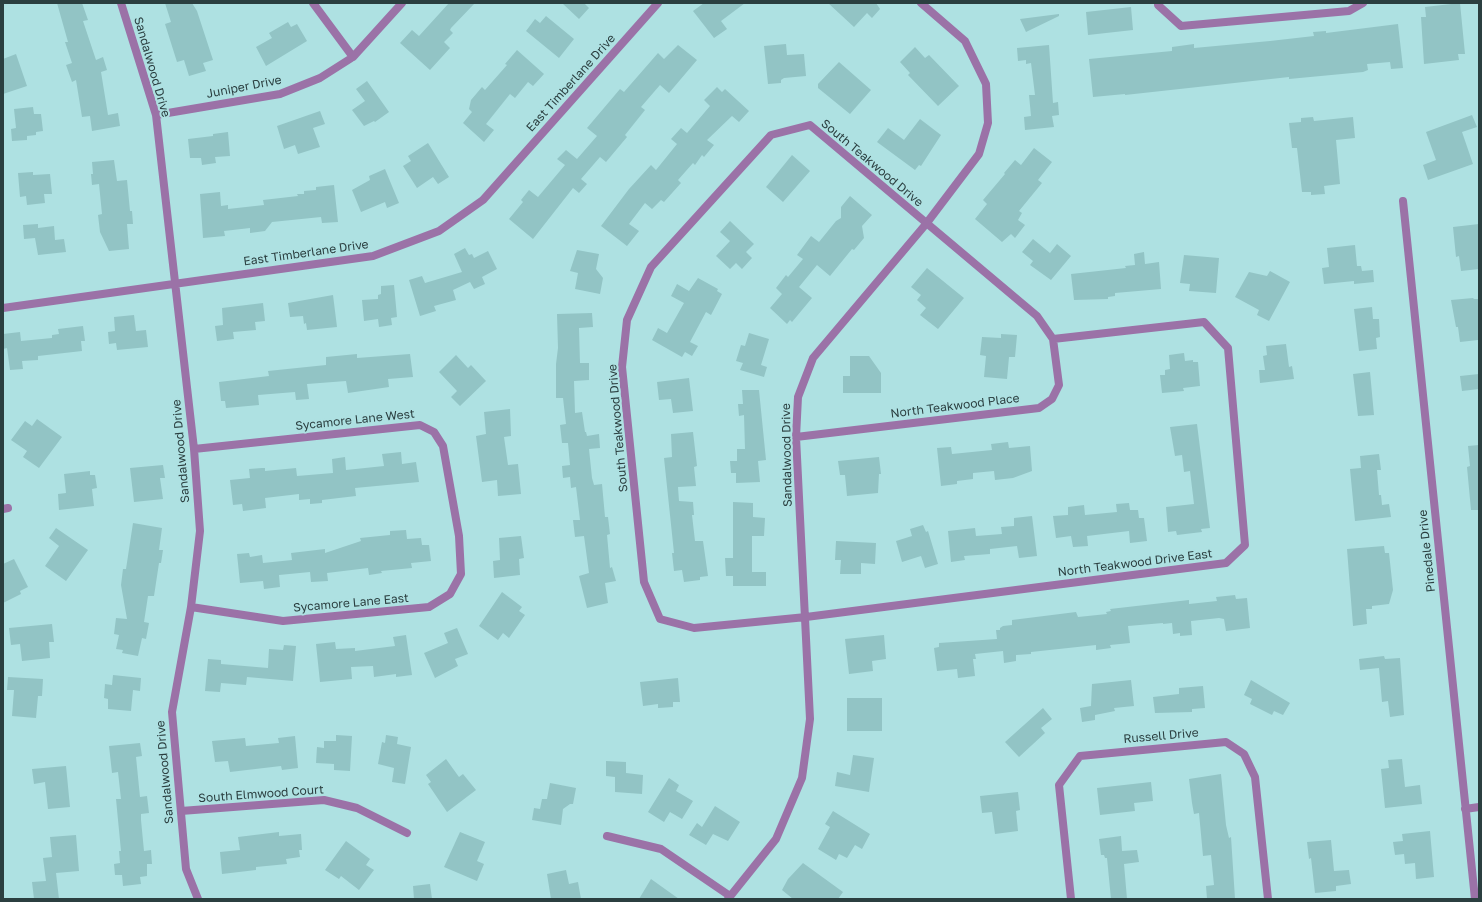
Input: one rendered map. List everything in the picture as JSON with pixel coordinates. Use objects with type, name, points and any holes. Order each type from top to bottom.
[{"type":"street","name":"Sandalwood Drive","points":[[121,3],[156,115],[194,449],[200,531],[191,607],[172,712],[186,870],[198,899]]},
{"type":"street","points":[[313,3],[353,57]]},
{"type":"street","name":"Juniper Drive","points":[[156,115],[280,94],[320,78],[353,57],[402,3]]},
{"type":"street","name":"Sandalwood Drive","points":[[730,898],[776,838],[802,778],[810,719],[796,438],[798,397],[813,358],[926,224],[979,154],[988,122],[986,84],[965,41],[921,3]]},
{"type":"street","points":[[1158,3],[1158,5],[1181,26],[1349,11],[1363,3]]},
{"type":"street","name":"East Timberlane Drive","points":[[3,308],[373,256],[439,231],[483,200],[657,4]]},
{"type":"street","name":"South Teakwood Drive","points":[[806,617],[694,628],[660,619],[644,582],[622,367],[627,320],[651,267],[771,135],[810,125],[926,224]]},
{"type":"street","name":"Pinedale Drive","points":[[1403,201],[1475,899]]},
{"type":"street","points":[[926,224],[1037,316],[1053,339]]},
{"type":"street","name":"North Teakwood Drive East","points":[[806,617],[1226,563],[1246,546],[1228,348],[1220,338],[1204,322],[1053,339]]},
{"type":"street","name":"North Teakwood Place","points":[[796,438],[1039,408],[1052,399],[1059,385],[1053,339]]},
{"type":"street","name":"Sycamore Lane West","points":[[194,449],[420,425],[434,432],[443,446],[460,536]]},
{"type":"street","name":"Sycamore Lane East","points":[[191,607],[283,621],[429,607],[450,594],[461,574],[460,536]]},
{"type":"street","name":"Russell Drive","points":[[1071,899],[1059,785],[1080,756],[1226,742],[1244,754],[1255,777],[1268,899]]},
{"type":"street","name":"South Elmwood Court","points":[[181,811],[324,800],[357,808],[407,833]]},
{"type":"street","points":[[1465,809],[1479,807]]},
{"type":"street","points":[[606,836],[661,849],[730,898]]},
{"type":"building","points":[[57,3],[82,3],[88,20],[83,21],[96,60],[103,57],[107,70],[101,72],[108,115],[118,113],[120,126],[92,131],[90,116],[82,117],[76,80],[72,82],[66,65],[72,63],[65,42],[68,42]]},
{"type":"building","points":[[165,3],[192,3],[197,11],[213,60],[203,63],[206,71],[189,76],[184,60],[177,62],[165,24],[171,22]]},
{"type":"building","points":[[449,3],[475,3],[451,28],[450,30],[453,33],[444,42],[450,48],[430,70],[400,43],[412,30],[419,36]]},
{"type":"building","points":[[562,3],[584,3],[589,8],[579,19]]},
{"type":"building","points":[[704,3],[745,3],[721,21],[727,29],[714,38],[693,11]]},
{"type":"building","points":[[828,3],[876,3],[880,9],[872,18],[867,13],[854,27]]},
{"type":"building","points":[[1460,3],[1465,54],[1458,54],[1459,60],[1424,64],[1421,17],[1426,17],[1425,7]]},
{"type":"building","points":[[1131,7],[1133,30],[1088,35],[1086,12]]},
{"type":"building","points":[[1059,14],[1059,16],[1026,32],[1020,19]]},
{"type":"building","points":[[546,16],[574,39],[559,58],[526,31],[535,19],[540,23]]},
{"type":"building","points":[[288,22],[291,27],[297,24],[307,41],[266,66],[256,47],[272,38],[269,33]]},
{"type":"building","points":[[1398,24],[1403,68],[1391,69],[1390,62],[1367,64],[1368,70],[1363,72],[1289,79],[1289,77],[1125,95],[1093,97],[1089,59],[1172,51],[1172,47],[1194,44],[1194,48],[1270,41],[1314,36],[1313,32],[1326,31],[1326,33]]},
{"type":"building","points":[[786,44],[787,55],[804,54],[806,76],[784,78],[781,80],[781,83],[768,84],[764,46]]},
{"type":"building","points":[[678,45],[697,60],[669,93],[660,85],[641,107],[645,110],[625,135],[627,137],[606,162],[600,157],[581,179],[587,184],[579,193],[573,188],[533,239],[509,219],[523,202],[521,200],[529,190],[538,197],[565,165],[557,159],[566,150],[577,159],[597,136],[587,128],[620,89],[624,92],[658,53],[664,59]]},
{"type":"building","points":[[1049,45],[1053,103],[1058,102],[1059,115],[1052,116],[1054,127],[1025,130],[1024,117],[1031,116],[1029,95],[1035,95],[1031,63],[1026,64],[1026,60],[1018,61],[1017,48]]},
{"type":"building","points":[[915,47],[925,58],[929,55],[959,86],[938,106],[908,75],[910,73],[900,62]]},
{"type":"building","points":[[517,50],[544,74],[533,86],[528,82],[515,98],[510,94],[486,124],[494,130],[484,142],[463,123],[472,112],[469,109],[471,100],[482,87],[485,90],[507,65],[505,64]]},
{"type":"building","points":[[16,54],[27,86],[3,94],[3,59]]},
{"type":"building","points":[[839,62],[871,90],[850,114],[818,88],[818,84]]},
{"type":"building","points":[[367,81],[389,112],[375,122],[374,121],[364,126],[352,110],[365,101],[356,89]]},
{"type":"building","points":[[717,87],[722,92],[725,89],[749,111],[739,122],[732,116],[707,140],[714,145],[704,157],[702,155],[695,165],[693,163],[678,180],[681,183],[664,202],[661,200],[652,209],[645,203],[629,224],[639,231],[627,246],[601,226],[629,189],[651,165],[656,170],[677,144],[671,139],[681,128],[687,133],[710,106],[704,100]]},
{"type":"building","points":[[33,107],[34,114],[41,114],[43,131],[36,132],[36,135],[27,136],[27,140],[12,141],[11,129],[16,128],[14,109]]},
{"type":"building","points":[[320,111],[325,124],[313,128],[320,147],[298,154],[295,145],[284,149],[277,126]]},
{"type":"building","points":[[1472,115],[1477,127],[1462,132],[1473,164],[1428,180],[1423,165],[1436,160],[1426,132]]},
{"type":"building","points":[[1313,117],[1314,121],[1353,117],[1355,138],[1336,140],[1340,184],[1324,186],[1325,194],[1311,195],[1311,192],[1302,192],[1297,148],[1292,148],[1289,123],[1301,122],[1301,118]]},
{"type":"building","points":[[920,119],[941,135],[921,166],[919,165],[915,170],[877,142],[888,128],[904,140]]},
{"type":"building","points":[[228,132],[230,156],[215,157],[216,163],[202,165],[201,158],[190,158],[188,139],[213,136],[213,134]]},
{"type":"building","points":[[428,143],[449,177],[438,184],[433,177],[417,188],[403,166],[411,161],[408,156]]},
{"type":"building","points":[[1034,148],[1052,162],[1038,180],[1042,183],[1019,211],[1022,213],[1018,220],[1025,225],[1015,238],[1011,234],[1002,242],[975,219],[987,204],[983,200],[1005,174],[1004,173],[1015,160],[1021,165]]},
{"type":"building","points":[[792,155],[810,171],[783,202],[766,187]]},
{"type":"building","points":[[114,160],[117,181],[127,180],[130,211],[132,211],[133,224],[127,224],[129,249],[109,251],[100,232],[98,215],[102,214],[99,184],[92,185],[91,174],[93,174],[92,162]]},
{"type":"building","points":[[385,169],[399,203],[387,208],[385,202],[361,212],[352,190],[370,180],[369,176]]},
{"type":"building","points":[[33,172],[33,175],[50,174],[52,194],[44,194],[45,203],[27,205],[26,196],[20,197],[18,173]]},
{"type":"building","points":[[334,185],[338,222],[322,223],[321,217],[272,222],[265,231],[250,233],[250,228],[224,231],[225,236],[203,238],[200,194],[220,192],[221,206],[228,205],[228,209],[264,205],[263,200],[298,196],[297,194],[304,194],[304,191],[316,190],[316,187]]},
{"type":"building","points":[[850,196],[872,215],[862,226],[864,238],[854,250],[852,249],[830,276],[817,265],[799,287],[812,298],[792,322],[790,320],[787,324],[770,308],[782,294],[776,288],[786,275],[788,277],[803,259],[797,255],[811,236],[819,242],[836,221],[841,218],[841,207]]},
{"type":"building","points":[[730,221],[754,244],[746,252],[752,258],[742,269],[736,263],[730,269],[716,256],[730,241],[720,232]]},
{"type":"building","points":[[38,224],[38,228],[54,226],[55,240],[64,239],[66,252],[38,255],[35,238],[24,239],[23,225]]},
{"type":"building","points":[[1479,224],[1479,269],[1461,271],[1459,256],[1456,257],[1453,227]]},
{"type":"building","points":[[1033,239],[1050,253],[1057,244],[1071,256],[1051,280],[1030,265],[1033,261],[1022,252]]},
{"type":"building","points":[[1355,245],[1357,266],[1361,266],[1362,271],[1373,270],[1374,282],[1354,284],[1354,281],[1324,284],[1322,268],[1329,267],[1327,248]]},
{"type":"building","points":[[465,248],[469,255],[472,254],[474,258],[488,251],[497,269],[482,277],[485,284],[474,289],[470,282],[453,290],[456,300],[434,306],[436,311],[420,316],[409,280],[422,276],[425,283],[462,272],[454,254]]},
{"type":"building","points":[[577,250],[599,254],[596,269],[603,278],[600,294],[575,289],[578,273],[570,271]]},
{"type":"building","points":[[1144,252],[1145,264],[1159,262],[1161,289],[1115,293],[1115,296],[1108,297],[1108,299],[1074,300],[1071,274],[1126,268],[1125,266],[1135,265],[1134,254]]},
{"type":"building","points":[[1184,255],[1219,258],[1216,293],[1189,291],[1190,284],[1180,283]]},
{"type":"building","points":[[927,268],[964,298],[938,329],[920,315],[926,308],[917,300],[921,295],[911,287]]},
{"type":"building","points":[[1270,271],[1290,282],[1269,321],[1257,315],[1259,310],[1235,297],[1249,272],[1267,276]]},
{"type":"building","points":[[698,278],[718,289],[717,291],[722,294],[711,315],[706,312],[690,342],[698,346],[692,356],[685,352],[682,357],[652,340],[658,328],[667,333],[684,303],[671,296],[677,284],[689,291]]},
{"type":"building","points":[[394,285],[397,317],[391,318],[392,325],[379,327],[378,319],[364,321],[362,300],[378,299],[378,295],[381,294],[381,286]]},
{"type":"building","points":[[333,295],[337,327],[307,330],[306,323],[304,324],[303,316],[290,317],[288,303]]},
{"type":"building","points":[[1473,298],[1479,299],[1479,337],[1478,340],[1460,342],[1451,300]]},
{"type":"building","points":[[263,303],[265,321],[255,322],[256,330],[233,332],[234,339],[217,341],[215,326],[223,325],[222,308]]},
{"type":"building","points":[[1372,307],[1373,319],[1379,319],[1380,337],[1376,338],[1377,349],[1359,351],[1354,309]]},
{"type":"building","points":[[592,313],[593,327],[579,328],[580,363],[589,363],[589,380],[574,381],[575,413],[582,412],[587,436],[599,434],[600,448],[589,449],[592,478],[594,485],[602,484],[605,517],[608,517],[610,534],[607,535],[610,568],[612,567],[616,581],[605,583],[608,603],[587,608],[579,576],[589,573],[584,536],[575,537],[573,520],[580,520],[576,487],[571,488],[570,477],[563,478],[562,466],[570,465],[568,443],[562,443],[560,425],[566,424],[563,398],[556,398],[556,364],[558,348],[557,314]]},
{"type":"building","points":[[134,315],[136,331],[146,330],[148,347],[117,350],[116,343],[109,344],[108,332],[115,331],[114,317]]},
{"type":"building","points":[[83,326],[85,341],[81,341],[82,351],[38,356],[38,360],[22,361],[23,369],[10,370],[7,348],[3,349],[3,334],[20,332],[21,341],[52,338],[52,335],[59,334],[58,329]]},
{"type":"building","points":[[749,333],[769,339],[761,365],[767,367],[764,377],[740,370],[743,363],[736,361],[741,345],[745,346]]},
{"type":"building","points":[[1001,334],[1017,335],[1015,357],[1009,357],[1007,379],[984,377],[986,356],[980,355],[982,337],[1001,338]]},
{"type":"building","points":[[1286,344],[1289,367],[1292,366],[1294,379],[1260,383],[1259,370],[1265,370],[1263,356],[1267,355],[1266,346]]},
{"type":"building","points":[[1184,353],[1185,361],[1193,360],[1193,362],[1198,362],[1200,386],[1183,388],[1184,391],[1162,393],[1160,375],[1165,375],[1165,370],[1170,369],[1169,355]]},
{"type":"building","points":[[357,354],[357,358],[410,354],[413,377],[388,379],[389,387],[348,393],[346,381],[307,384],[309,399],[296,400],[295,392],[258,395],[259,405],[226,408],[225,401],[221,401],[219,382],[269,376],[268,371],[326,365],[326,357]]},
{"type":"building","points":[[456,355],[468,368],[471,365],[486,381],[460,406],[451,397],[457,391],[439,372]]},
{"type":"building","points":[[850,356],[869,356],[881,373],[881,393],[843,393],[843,376],[850,376]]},
{"type":"building","points":[[1370,372],[1374,415],[1358,416],[1353,374]]},
{"type":"building","points":[[1479,374],[1479,389],[1462,391],[1460,376]]},
{"type":"building","points":[[689,378],[693,411],[673,413],[671,399],[659,400],[657,382]]},
{"type":"building","points":[[742,390],[759,390],[766,460],[758,461],[760,482],[736,483],[736,473],[731,473],[730,461],[737,461],[737,449],[745,449],[744,415],[739,416],[738,404],[743,404]]},
{"type":"building","points":[[510,409],[511,436],[504,437],[508,465],[518,464],[521,494],[498,496],[497,480],[482,482],[476,436],[486,434],[484,412]]},
{"type":"building","points":[[37,419],[62,437],[39,468],[23,457],[27,451],[11,440],[25,421],[32,426]]},
{"type":"building","points":[[1197,424],[1210,528],[1201,529],[1202,532],[1177,535],[1176,531],[1168,532],[1166,507],[1194,504],[1190,471],[1184,472],[1182,455],[1175,456],[1170,427]]},
{"type":"building","points":[[693,432],[697,466],[694,467],[696,486],[678,487],[679,501],[693,502],[694,515],[692,515],[695,541],[703,541],[708,576],[700,577],[700,580],[684,582],[682,570],[674,571],[672,553],[674,553],[664,458],[672,457],[671,434]]},
{"type":"building","points":[[1008,442],[1009,448],[1030,446],[1032,471],[1013,478],[995,480],[994,471],[973,473],[973,479],[957,481],[957,484],[941,486],[937,448],[951,447],[952,454],[992,450],[991,444]]},
{"type":"building","points":[[1479,445],[1479,510],[1471,510],[1467,467],[1470,466],[1468,446]]},
{"type":"building","points":[[401,452],[402,464],[416,462],[419,482],[355,488],[356,496],[322,500],[322,503],[310,504],[310,499],[299,500],[299,494],[265,498],[266,508],[243,511],[242,504],[233,505],[230,480],[250,478],[249,469],[265,468],[265,471],[296,468],[297,476],[333,473],[332,459],[345,457],[346,470],[384,466],[382,454]]},
{"type":"building","points":[[1379,454],[1381,470],[1377,470],[1379,495],[1381,495],[1382,505],[1389,504],[1391,517],[1355,521],[1350,469],[1361,468],[1360,456]]},
{"type":"building","points":[[879,457],[881,474],[879,474],[878,493],[847,496],[845,475],[840,475],[838,461]]},
{"type":"building","points":[[163,465],[165,478],[160,478],[163,499],[134,502],[130,468]]},
{"type":"building","points":[[90,471],[90,475],[95,475],[97,488],[92,489],[94,506],[59,510],[58,494],[66,493],[64,474]]},
{"type":"building","points":[[733,502],[753,503],[753,517],[765,518],[764,536],[752,536],[752,572],[766,572],[766,586],[733,586],[733,576],[726,576],[725,558],[733,558]]},
{"type":"building","points":[[1129,503],[1130,510],[1138,510],[1139,518],[1144,518],[1147,541],[1130,543],[1129,531],[1087,536],[1088,546],[1073,547],[1071,536],[1056,538],[1053,516],[1068,515],[1068,507],[1084,505],[1085,515],[1117,512],[1116,504]]},
{"type":"building","points":[[1032,516],[1037,556],[1019,558],[1017,546],[990,549],[990,554],[964,556],[965,560],[951,562],[948,531],[975,528],[976,536],[1002,534],[1001,527],[1014,526],[1014,518]]},
{"type":"building","points":[[133,523],[162,528],[159,550],[163,550],[161,563],[159,563],[154,596],[148,596],[144,622],[149,623],[146,639],[142,638],[138,656],[122,653],[123,650],[116,649],[119,635],[114,634],[116,618],[127,619],[121,585],[123,569],[126,569]]},
{"type":"building","points":[[923,525],[926,532],[928,531],[938,564],[925,568],[921,556],[902,562],[896,541],[912,536],[910,529]]},
{"type":"building","points":[[56,528],[88,550],[66,581],[45,566],[59,546],[49,538]]},
{"type":"building","points":[[406,530],[407,539],[421,538],[422,545],[429,545],[431,561],[411,563],[412,568],[381,571],[382,573],[369,575],[368,568],[327,573],[328,581],[311,582],[310,572],[279,575],[280,587],[264,589],[263,581],[240,583],[237,554],[249,553],[250,557],[262,555],[263,563],[292,560],[291,553],[325,549],[325,553],[361,541],[360,538],[390,535],[390,531]]},
{"type":"building","points":[[521,536],[524,558],[519,559],[520,575],[494,578],[493,561],[500,560],[499,538]]},
{"type":"building","points":[[836,541],[876,543],[875,564],[861,563],[861,574],[840,574],[841,560],[835,560]]},
{"type":"building","points":[[1384,546],[1385,553],[1389,553],[1393,590],[1389,604],[1372,606],[1372,609],[1366,609],[1367,624],[1353,626],[1347,549]]},
{"type":"building","points":[[14,559],[28,587],[20,591],[21,594],[3,603],[3,564]]},
{"type":"building","points":[[502,592],[522,607],[519,611],[525,615],[509,638],[503,633],[498,640],[479,626]]},
{"type":"building","points":[[1235,595],[1236,599],[1247,598],[1250,628],[1226,631],[1224,619],[1219,618],[1191,621],[1192,635],[1180,636],[1180,633],[1173,634],[1172,623],[1128,626],[1130,643],[1110,645],[1111,648],[1096,650],[1096,645],[1031,652],[1031,654],[1016,655],[1016,661],[1004,663],[1003,651],[975,654],[976,659],[973,659],[975,676],[958,678],[957,669],[937,671],[934,648],[939,647],[939,643],[997,639],[996,630],[1000,630],[1003,626],[1012,625],[1012,620],[1076,612],[1078,617],[1107,614],[1106,612],[1111,611],[1110,609],[1189,600],[1189,604],[1217,601],[1216,597]]},
{"type":"building","points":[[52,624],[54,642],[49,642],[50,658],[22,661],[20,644],[11,645],[9,628]]},
{"type":"building","points":[[457,628],[468,654],[455,659],[458,666],[435,678],[424,653],[448,643],[444,633]]},
{"type":"building","points":[[406,635],[412,675],[396,677],[396,674],[374,677],[373,666],[351,667],[352,679],[320,682],[316,644],[335,642],[336,649],[355,648],[355,651],[395,646],[393,637]]},
{"type":"building","points":[[884,635],[886,659],[872,661],[873,671],[849,674],[845,639]]},
{"type":"building","points":[[284,645],[296,646],[293,681],[247,677],[246,685],[221,683],[220,692],[205,691],[208,659],[221,660],[221,664],[268,668],[269,649],[283,650]]},
{"type":"building","points":[[1384,656],[1385,659],[1400,658],[1404,715],[1390,717],[1388,701],[1382,702],[1379,668],[1360,670],[1359,659]]},
{"type":"building","points":[[113,675],[141,678],[140,691],[133,690],[131,711],[108,709],[108,699],[104,698],[105,684],[112,685]]},
{"type":"building","points":[[8,677],[43,679],[42,696],[38,696],[36,718],[12,716],[14,690],[7,690]]},
{"type":"building","points":[[678,678],[680,702],[673,702],[673,707],[658,708],[658,704],[643,706],[640,682]]},
{"type":"building","points":[[1131,680],[1134,706],[1114,708],[1115,711],[1095,715],[1095,720],[1082,722],[1080,708],[1091,706],[1092,684]]},
{"type":"building","points":[[1251,680],[1290,703],[1283,715],[1274,711],[1272,715],[1250,704],[1252,699],[1244,695]]},
{"type":"building","points":[[1203,686],[1205,708],[1192,709],[1192,712],[1155,713],[1153,697],[1179,694],[1179,688]]},
{"type":"building","points":[[847,698],[882,698],[882,731],[847,731]]},
{"type":"building","points":[[1043,708],[1052,719],[1041,728],[1045,733],[1019,757],[1005,742]]},
{"type":"building","points":[[336,735],[352,736],[350,771],[334,770],[334,764],[316,763],[317,747],[324,748],[324,741],[336,741]]},
{"type":"building","points":[[386,735],[398,737],[397,744],[411,747],[405,784],[392,782],[394,768],[378,764],[382,742],[385,743]]},
{"type":"building","points":[[295,736],[298,768],[282,770],[281,766],[230,772],[228,761],[215,762],[212,741],[245,738],[246,746],[279,743],[278,738]]},
{"type":"building","points":[[140,743],[142,756],[136,757],[140,797],[147,796],[149,813],[141,814],[144,851],[151,850],[152,864],[147,864],[147,876],[140,877],[141,884],[123,886],[122,875],[115,875],[114,864],[120,863],[119,851],[121,851],[116,799],[121,799],[118,772],[112,773],[109,746]]},
{"type":"building","points":[[853,755],[874,758],[869,792],[835,786],[837,772],[850,775]]},
{"type":"building","points":[[446,759],[459,777],[463,774],[476,790],[447,812],[428,784],[431,782],[426,775]]},
{"type":"building","points":[[1402,759],[1405,787],[1420,785],[1422,804],[1385,808],[1381,769],[1389,768],[1388,760]]},
{"type":"building","points":[[606,761],[626,762],[626,773],[643,775],[642,794],[615,792],[615,777],[606,776]]},
{"type":"building","points":[[66,766],[70,807],[48,809],[45,782],[34,784],[32,769]]},
{"type":"building","points":[[1221,774],[1226,825],[1229,838],[1231,837],[1235,899],[1207,899],[1206,886],[1214,885],[1211,855],[1203,856],[1199,813],[1194,814],[1189,779]]},
{"type":"building","points":[[669,778],[679,785],[676,791],[693,801],[682,819],[670,812],[664,822],[648,812]]},
{"type":"building","points":[[1151,782],[1153,801],[1134,803],[1135,811],[1100,815],[1097,788]]},
{"type":"building","points":[[550,783],[576,788],[573,804],[570,804],[563,809],[561,825],[532,820],[534,808],[540,809],[542,799],[547,799]]},
{"type":"building","points":[[1018,792],[1020,810],[1016,811],[1018,831],[995,834],[992,812],[982,813],[980,796]]},
{"type":"building","points":[[715,806],[740,822],[728,841],[713,834],[706,845],[689,835],[697,823],[702,827]]},
{"type":"building","points":[[833,811],[870,834],[862,849],[855,845],[847,858],[839,854],[836,860],[818,849],[830,827],[825,824]]},
{"type":"building","points":[[1430,831],[1434,877],[1416,879],[1415,863],[1405,864],[1404,854],[1395,855],[1393,842],[1403,841],[1402,834]]},
{"type":"building","points":[[279,832],[279,836],[301,834],[302,850],[299,850],[300,857],[286,859],[287,864],[256,867],[256,870],[222,874],[220,852],[240,850],[238,837]]},
{"type":"building","points":[[460,832],[485,842],[477,861],[484,864],[477,881],[444,867]]},
{"type":"building","points":[[76,835],[79,871],[56,873],[59,899],[34,899],[32,882],[46,881],[43,858],[52,857],[50,837]]},
{"type":"building","points":[[1121,836],[1122,851],[1137,850],[1139,862],[1124,864],[1127,899],[1111,899],[1107,858],[1105,858],[1104,855],[1101,855],[1099,839]]},
{"type":"building","points":[[1331,840],[1334,871],[1349,870],[1351,884],[1336,886],[1336,891],[1315,893],[1311,858],[1309,859],[1307,842]]},
{"type":"building","points":[[346,841],[370,859],[366,865],[374,870],[359,890],[341,876],[339,879],[325,870]]},
{"type":"building","points":[[803,863],[843,892],[838,899],[793,899],[782,890],[788,879]]},
{"type":"building","points":[[566,870],[569,884],[578,882],[581,899],[551,899],[547,874]]},
{"type":"building","points":[[651,879],[679,899],[639,899]]},
{"type":"building","points":[[430,884],[432,899],[414,899],[413,886]]}]
